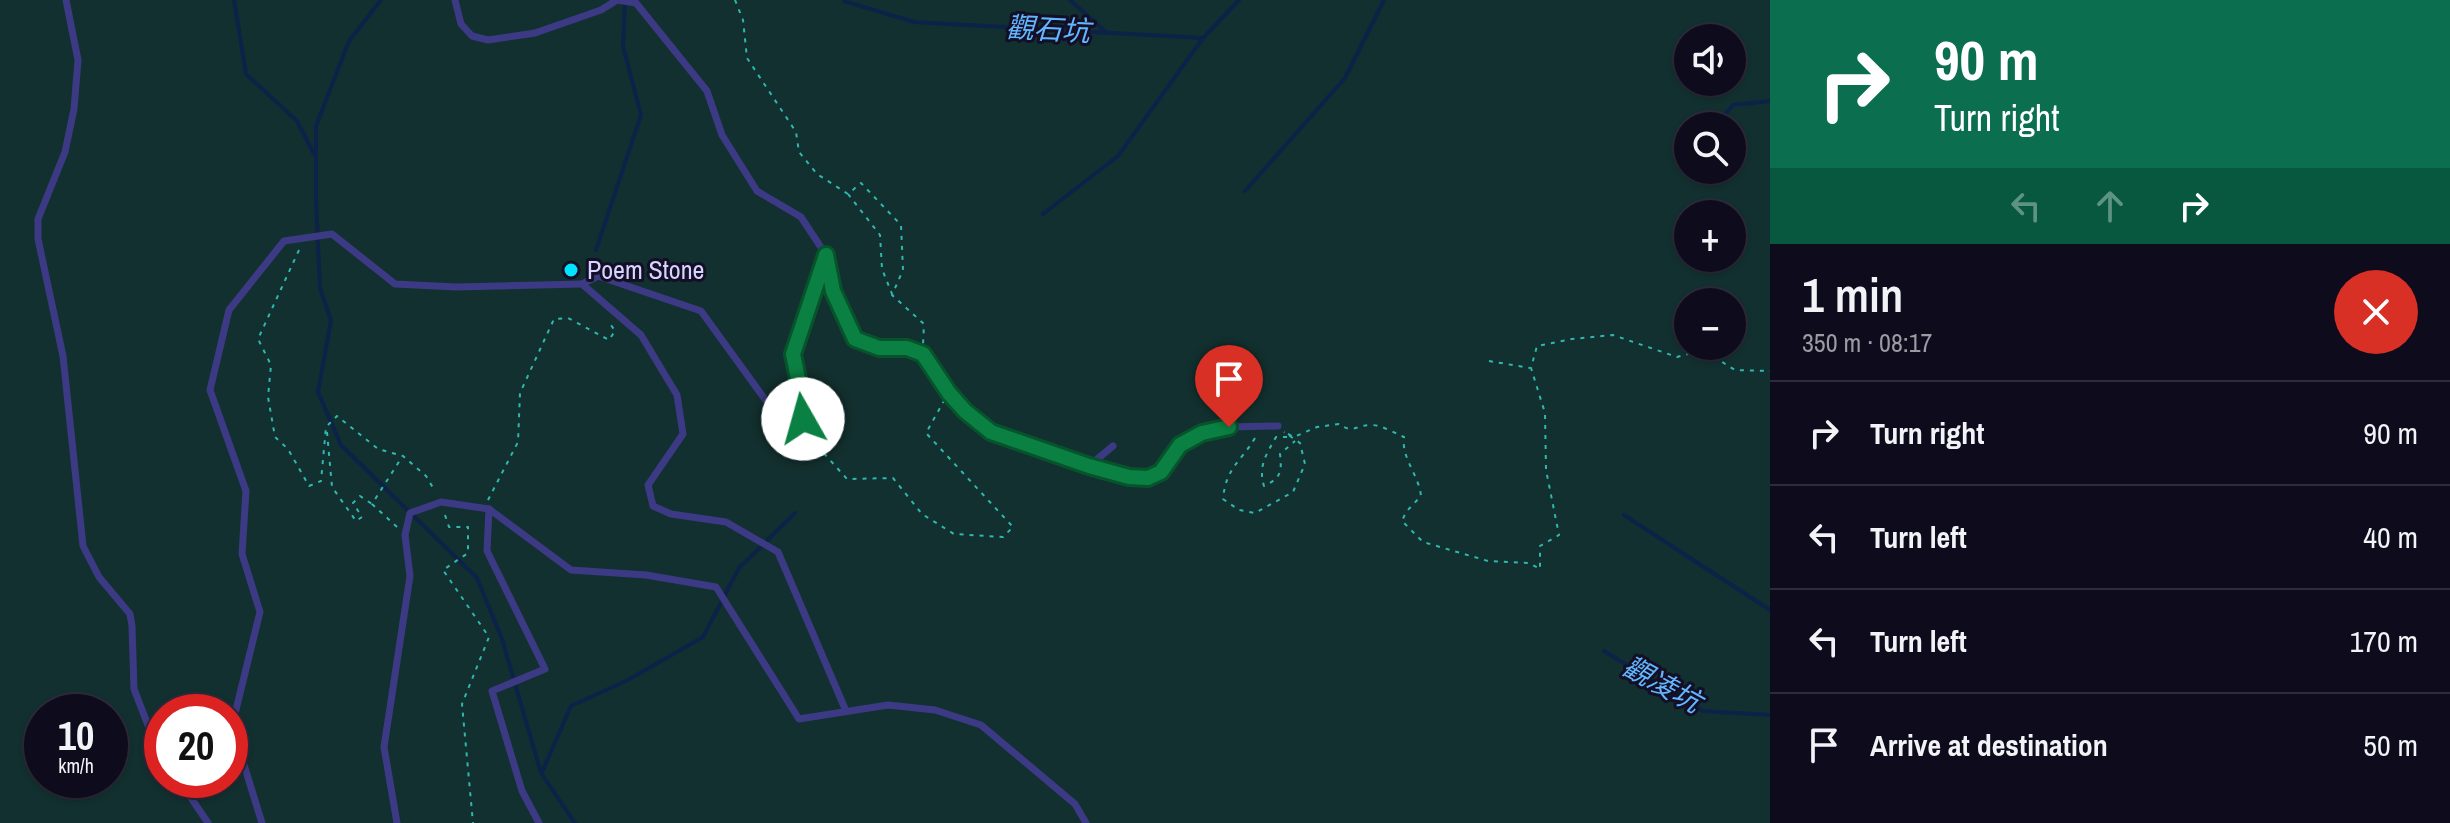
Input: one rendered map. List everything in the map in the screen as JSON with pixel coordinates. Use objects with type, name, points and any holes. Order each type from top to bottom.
[{"type":"lane","points":[[66,0],[78,60],[74,109],[65,152],[38,219],[38,239],[63,356],[83,546],[99,577],[130,614],[134,689],[144,715]]},
{"type":"lane","points":[[455,0],[461,24],[472,36],[488,40],[535,33],[601,10],[617,0],[636,3],[707,91],[722,135],[757,191],[801,217],[826,255],[833,291],[855,339],[879,348],[907,348],[923,354],[949,393],[991,432],[1089,466],[1129,477],[1148,478],[1161,472],[1180,445],[1202,433],[1229,427],[1278,426]]},
{"type":"lane","points":[[262,823],[232,726],[260,612],[242,554],[246,491],[210,390],[229,310],[284,241],[332,234],[395,284],[456,287],[582,284],[598,276],[701,311],[787,426],[798,424],[803,419],[804,409],[793,354],[826,255]]},
{"type":"lane","points":[[582,284],[641,335],[677,395],[683,434],[648,485],[653,506],[671,514],[726,522],[778,552],[846,711]]},
{"type":"lane","points":[[1089,466],[1113,446]]},
{"type":"lane","points":[[397,823],[384,747],[410,576],[405,535],[410,513],[441,502],[486,508],[571,570],[646,575],[716,587],[799,719],[888,705],[935,710],[981,725],[1075,804],[1086,823]]},
{"type":"lane","points":[[486,508],[487,551],[545,669],[492,691],[522,791],[539,823]]},
{"type":"lane","points":[[191,798],[208,823]]},
{"type":"path","points":[[735,0],[743,20],[747,58],[796,132],[799,152],[817,174],[848,194],[880,235],[882,269],[892,295],[924,324],[923,354]]},
{"type":"path","points":[[848,194],[861,183],[901,225],[903,270],[892,295]]},
{"type":"path","points":[[305,238],[258,339],[271,365],[268,397],[275,437],[288,449],[309,486],[321,481],[326,427],[337,416],[378,449],[403,456],[426,476],[441,502],[449,527],[468,527],[468,553],[443,570],[489,637],[462,704],[473,823]]},
{"type":"path","points":[[486,508],[518,442],[520,393],[554,319],[568,318],[609,340],[615,331],[607,317]]},
{"type":"path","points":[[1278,426],[1294,437],[1317,427],[1339,424],[1356,430],[1366,425],[1376,425],[1404,437],[1402,448],[1420,483],[1421,496],[1402,521],[1423,542],[1488,561],[1529,563],[1540,569],[1540,546],[1559,535],[1546,470],[1545,413],[1531,368],[1537,346],[1613,335],[1677,357],[1703,350],[1735,370],[1770,371]]},
{"type":"path","points":[[1489,361],[1531,368]]},
{"type":"path","points":[[798,424],[847,479],[893,478],[922,514],[954,534],[1003,537],[1013,527],[926,433],[949,393]]},
{"type":"path","points":[[1255,425],[1255,440],[1233,465],[1223,499],[1239,510],[1255,513],[1293,492],[1305,464],[1300,443],[1288,437],[1278,426]]},
{"type":"path","points":[[326,427],[332,487],[356,521],[362,517],[353,503],[360,496],[405,535]]},
{"type":"path","points":[[1288,437],[1276,437],[1261,463],[1260,475],[1264,486],[1275,481],[1281,469],[1280,454],[1295,441]]},
{"type":"path","points":[[372,504],[403,456]]},
{"type":"green space","points":[[0,0],[1770,0],[1770,823],[0,823]]},
{"type":"waterway","points":[[234,0],[246,74],[297,121],[314,154]]},
{"type":"waterway","points":[[381,0],[349,41],[316,126],[320,288],[331,320],[318,392],[341,445],[477,578],[502,639],[541,773],[575,823]]},
{"type":"waterway","points":[[1070,0],[1107,33]]},
{"type":"waterway","name":"觀石坑","points":[[844,1],[914,22],[1203,38],[1239,0]]},
{"type":"waterway","points":[[1245,191],[1345,78],[1384,0]]},
{"type":"waterway","points":[[596,250],[641,115],[623,46],[625,2]]},
{"type":"waterway","points":[[1043,214],[1118,156],[1203,38]]},
{"type":"waterway","points":[[1727,112],[1733,105],[1770,101]]},
{"type":"waterway","points":[[542,772],[571,706],[628,680],[703,637],[739,568],[795,513]]},
{"type":"waterway","name":"觀凌坑","points":[[1624,515],[1770,610]]},
{"type":"waterway","name":"觀凌坑","points":[[1604,651],[1703,711],[1770,715]]},
{"type":"place","name":"Poem Stone","points":[[571,270]]},
{"type":"route","points":[[803,419],[804,409],[793,354],[826,255],[833,291],[855,339],[879,348],[907,348],[923,354],[949,393],[991,432],[1089,466],[1129,477],[1148,478],[1161,472],[1180,445],[1202,433],[1229,427]]}]
